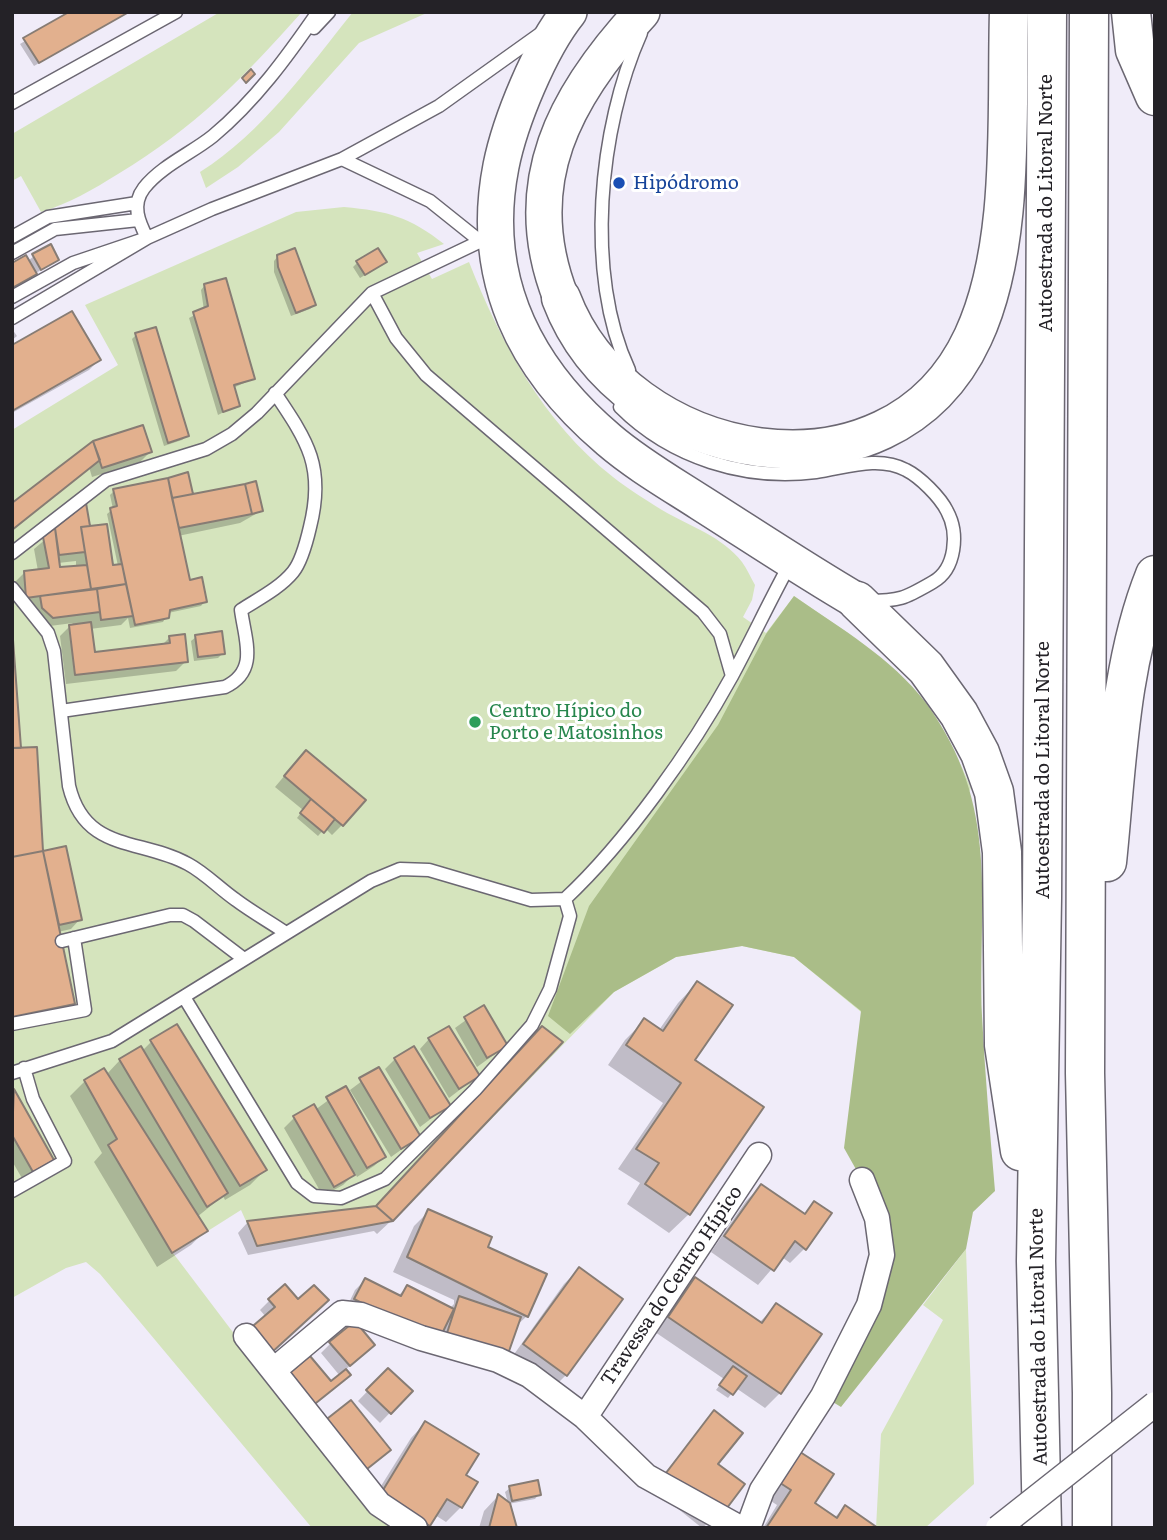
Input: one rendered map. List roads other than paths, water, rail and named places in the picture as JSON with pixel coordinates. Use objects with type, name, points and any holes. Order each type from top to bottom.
[{"type":"highway","points":[[561,298],[569,320],[599,362],[654,408],[693,430],[721,440],[769,448],[840,445],[882,432],[918,409],[946,381],[973,337],[995,279],[1000,250],[1009,12]]},
{"type":"highway","name":"Autoestrada do Litoral Norte","points":[[1042,1528],[1036,1261],[1042,898],[1047,12]]},
{"type":"highway","points":[[1089,12],[1085,1073],[1092,1528]]},
{"type":"highway","points":[[1131,12],[1135,50],[1155,96]]},
{"type":"highway","points":[[1085,1073],[1126,677],[1145,599],[1155,575]]},
{"type":"highway","points":[[858,601],[926,668],[960,714],[980,753],[994,792],[1002,852],[1004,1045],[1036,1261]]},
{"type":"main road","points":[[561,298],[547,255],[544,233],[543,205],[552,151],[581,89],[599,62],[642,12]]},
{"type":"main road","points":[[568,13],[525,91],[506,142],[495,197],[488,248],[515,321],[542,372],[581,415],[640,463],[791,562],[858,601]]},
{"type":"street","name":"Travessa do Centro Hípico","points":[[585,1417],[759,1155]]},
{"type":"street","points":[[748,1528],[762,1490],[823,1396],[869,1305],[882,1255],[877,1218],[862,1180]]},
{"type":"street","points":[[274,1370],[342,1313],[361,1315],[421,1338],[498,1360],[529,1374],[585,1417],[646,1476],[740,1528]]},
{"type":"street","points":[[246,1336],[379,1504],[415,1528]]},
{"type":"street","points":[[998,1528],[1155,1404]]},
{"type":"lane","points":[[12,103],[176,12]]},
{"type":"lane","points":[[147,239],[138,220],[136,203],[144,188],[213,136],[265,84],[318,12]]},
{"type":"lane","points":[[287,56],[329,12]]},
{"type":"lane","points":[[651,12],[626,73],[610,139],[603,223],[605,271],[617,338],[634,381],[654,408]]},
{"type":"lane","points":[[12,318],[147,239],[212,209],[342,159],[439,106],[568,13]]},
{"type":"lane","points":[[12,553],[106,480],[206,449],[232,434],[372,293],[488,248],[430,201],[342,159]]},
{"type":"lane","points":[[12,237],[48,217],[136,203]]},
{"type":"lane","points":[[12,253],[55,229],[138,220]]},
{"type":"lane","points":[[12,297],[73,262],[147,239]]},
{"type":"lane","points":[[372,293],[396,338],[426,375],[703,612],[720,634],[732,676]]},
{"type":"lane","points":[[561,298],[574,341],[591,372]]},
{"type":"lane","points":[[61,711],[225,687],[242,676],[247,660],[241,610],[294,571],[308,537],[318,497],[314,462],[297,426],[275,393]]},
{"type":"lane","points":[[607,394],[644,428],[690,455],[714,464],[741,470],[792,474],[878,463],[905,469],[920,480],[948,511],[955,548],[942,577],[900,601],[858,601]]},
{"type":"lane","points":[[12,1191],[65,1161],[18,1070],[112,1041],[371,881],[400,869],[429,870],[531,900],[565,898],[596,870],[683,754],[732,676],[791,562]]},
{"type":"lane","points":[[12,588],[48,633],[54,651],[69,786],[73,803],[83,818],[117,843],[157,851],[189,864],[237,902],[286,933]]},
{"type":"lane","points":[[184,997],[297,1183],[314,1196],[341,1198],[386,1179],[475,1090],[532,1025],[554,977],[570,916],[565,898]]},
{"type":"lane","points":[[12,1024],[85,1010],[68,939],[170,915],[183,915],[244,959]]},
{"type":"place","name":"Hipódromo","points":[[619,183]]},
{"type":"place","name":"Centro Hípico do Porto e Matosinhos","points":[[475,722]]}]
